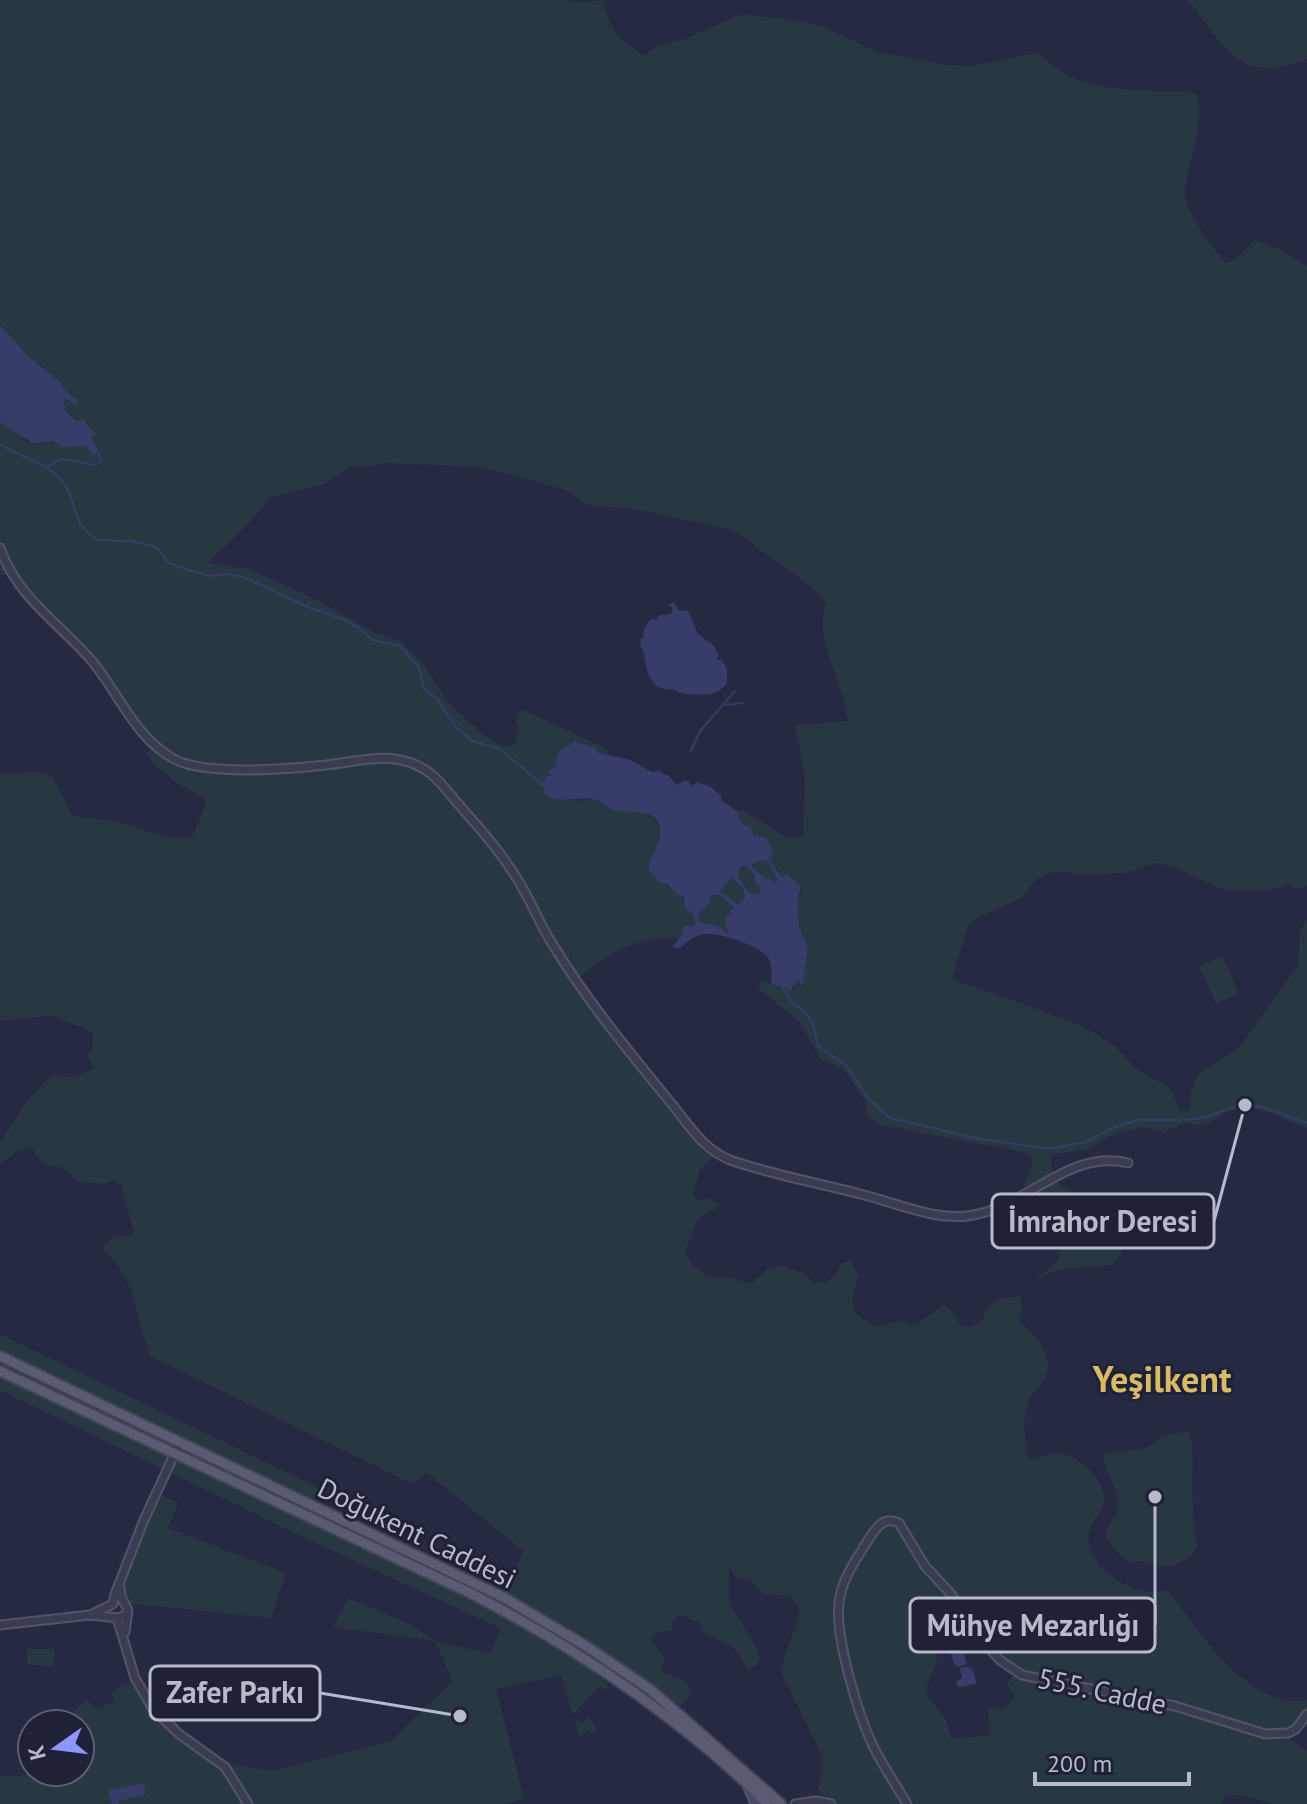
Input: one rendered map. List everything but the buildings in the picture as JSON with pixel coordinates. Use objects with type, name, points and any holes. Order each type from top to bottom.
[{"type":"main road","name":"Doğukent Caddesi","points":[[0,1356],[474,1583],[547,1623],[651,1690],[781,1804]]},
{"type":"main road","name":"Doğukent Caddesi","points":[[0,1371],[468,1592],[525,1622],[643,1699],[768,1804]]},
{"type":"main road","points":[[745,1783],[756,1804]]},
{"type":"street","points":[[0,548],[12,576],[35,606],[90,660],[147,738],[176,760],[206,768],[240,769],[329,765],[387,757],[413,763],[435,778],[509,866],[552,944],[605,1021],[693,1132],[716,1154],[743,1164],[951,1216],[983,1213],[1001,1207],[1072,1168],[1093,1161],[1111,1159],[1128,1163]]},
{"type":"street","points":[[179,1444],[144,1520],[112,1613],[125,1638],[135,1678],[153,1709],[179,1734],[225,1767],[248,1804]]},
{"type":"street","name":"555. Cadde","points":[[907,1804],[866,1727],[848,1669],[839,1618],[839,1604],[847,1575],[873,1533],[886,1521],[899,1523],[925,1566],[950,1593],[987,1646],[1001,1661],[1022,1675],[1175,1706],[1265,1734],[1288,1733],[1296,1729],[1307,1714]]},
{"type":"street","points":[[121,1582],[120,1593],[127,1608],[125,1638]]},
{"type":"street","points":[[90,1615],[123,1603]]},
{"type":"street","points":[[0,1625],[90,1615],[117,1618],[126,1614]]},
{"type":"street","points":[[795,1804],[816,1801],[831,1804]]},
{"type":"shaded area","points":[[0,0],[566,0],[577,3],[603,0],[616,33],[645,56],[656,46],[685,39],[742,14],[805,22],[878,52],[946,65],[972,66],[1036,53],[1066,74],[1096,85],[1193,93],[1198,100],[1198,126],[1185,195],[1201,230],[1226,263],[1237,258],[1255,240],[1284,251],[1307,266],[1307,886],[1295,889],[1290,883],[1272,890],[1223,890],[1174,867],[1155,863],[1126,873],[1080,875],[1063,871],[1047,874],[1035,880],[1022,898],[977,918],[968,926],[952,979],[1078,1024],[1099,1036],[1118,1049],[1136,1069],[1170,1088],[1181,1112],[1190,1110],[1191,1091],[1198,1074],[1239,1048],[1298,965],[1300,931],[1307,919],[1307,1128],[1262,1111],[1237,1108],[1211,1122],[1183,1123],[1165,1132],[1142,1127],[1112,1135],[1088,1149],[1051,1155],[1053,1174],[1060,1184],[1110,1206],[1118,1213],[1123,1223],[1125,1241],[1122,1252],[1112,1265],[1060,1269],[1033,1281],[1055,1264],[1060,1255],[1048,1227],[1023,1195],[1032,1167],[1031,1156],[881,1125],[868,1117],[865,1100],[844,1070],[820,1058],[800,1023],[758,988],[762,980],[782,988],[794,989],[794,983],[799,980],[799,986],[803,984],[808,947],[799,929],[798,900],[802,890],[787,875],[782,877],[768,858],[773,851],[766,837],[754,835],[750,827],[742,824],[737,811],[742,810],[786,837],[803,837],[805,775],[795,725],[848,721],[823,633],[826,603],[810,586],[728,529],[635,509],[591,506],[563,489],[482,467],[384,463],[352,466],[324,484],[271,497],[208,563],[249,569],[319,601],[375,633],[401,641],[425,666],[448,703],[485,736],[505,747],[516,743],[519,729],[516,722],[521,709],[608,749],[608,753],[602,753],[590,745],[581,746],[575,742],[561,750],[556,766],[548,769],[551,774],[546,776],[546,796],[578,801],[594,799],[613,809],[653,817],[659,836],[647,868],[683,897],[685,908],[693,914],[695,924],[684,930],[681,938],[650,940],[624,948],[577,980],[605,1021],[716,1154],[700,1169],[693,1194],[697,1201],[708,1198],[719,1204],[701,1217],[694,1227],[684,1251],[692,1264],[706,1276],[727,1277],[751,1284],[766,1270],[784,1266],[805,1274],[812,1282],[824,1283],[837,1275],[840,1264],[851,1260],[858,1276],[852,1297],[854,1313],[876,1327],[902,1321],[913,1325],[943,1305],[949,1307],[961,1326],[971,1327],[983,1319],[985,1309],[997,1300],[1020,1296],[1019,1322],[1043,1347],[1048,1363],[1044,1380],[1032,1394],[1026,1409],[1028,1456],[1033,1460],[1053,1453],[1072,1456],[1098,1480],[1104,1500],[1088,1540],[1096,1560],[1113,1577],[1134,1588],[1169,1591],[1210,1646],[1245,1681],[1264,1693],[1285,1700],[1307,1700],[1307,1714],[1288,1734],[1307,1752],[1307,1804],[1274,1804],[1246,1796],[1227,1795],[1220,1804],[825,1802],[827,1798],[818,1789],[822,1755],[782,1674],[784,1657],[799,1615],[799,1607],[790,1596],[763,1594],[750,1580],[735,1578],[729,1566],[729,1603],[758,1650],[760,1661],[749,1671],[734,1648],[701,1631],[702,1624],[678,1614],[672,1623],[672,1631],[655,1634],[651,1640],[664,1658],[662,1672],[686,1681],[692,1694],[673,1712],[651,1690],[503,1597],[523,1551],[426,1472],[418,1481],[410,1483],[150,1356],[128,1284],[113,1259],[101,1248],[115,1236],[132,1235],[134,1232],[121,1185],[114,1180],[105,1184],[79,1182],[61,1167],[42,1163],[32,1148],[19,1150],[0,1164],[0,1143],[26,1102],[48,1079],[52,1075],[79,1075],[94,1068],[88,1057],[92,1051],[93,1032],[52,1016],[0,1021],[0,774],[47,774],[58,787],[72,815],[116,821],[173,837],[192,837],[206,805],[203,797],[158,768],[147,754],[155,746],[90,660],[13,576],[0,574],[0,422],[19,432],[26,441],[38,445],[53,441],[98,451],[91,439],[95,436],[87,422],[76,421],[65,410],[64,398],[73,404],[77,401],[0,325]],"holes":[[[967,1617],[1001,1661],[1016,1671],[1007,1683],[1014,1697],[1004,1709],[993,1707],[988,1710],[990,1735],[951,1739],[946,1719],[928,1697],[926,1688],[937,1662],[936,1653]]]},
{"type":"shaded area","points":[[1187,0],[1307,0],[1307,59],[1264,68],[1249,65],[1224,46]]},
{"type":"shaded area","points":[[762,860],[771,863],[778,880],[772,883],[752,867]]},
{"type":"shaded area","points":[[746,865],[761,888],[758,894],[750,894],[737,875]]},
{"type":"shaded area","points":[[733,877],[743,888],[745,897],[738,905],[720,891]]},
{"type":"shaded area","points":[[718,894],[734,907],[725,920],[729,935],[698,920],[700,912],[710,904],[710,896]]},
{"type":"shaded area","points":[[1222,956],[1239,993],[1216,1004],[1199,967]]},
{"type":"shaded area","points":[[0,1334],[319,1488],[311,1507],[0,1356]]},
{"type":"shaded area","points":[[0,1371],[507,1612],[596,1670],[608,1688],[599,1687],[573,1715],[561,1675],[496,1689],[524,1798],[504,1804],[0,1804],[0,1776],[16,1776],[16,1788],[96,1788],[96,1708],[77,1708],[87,1700],[98,1709],[115,1700],[111,1692],[124,1684],[136,1683],[153,1709],[219,1762],[272,1771],[390,1742],[452,1681],[435,1641],[491,1654],[500,1628],[301,1536],[0,1390]]},
{"type":"shaded area","points":[[1190,1431],[1193,1518],[1198,1547],[1186,1559],[1173,1565],[1158,1566],[1142,1561],[1132,1563],[1120,1555],[1105,1537],[1117,1512],[1118,1500],[1104,1465],[1104,1454],[1146,1449],[1162,1436]]},
{"type":"shaded area","points":[[157,1493],[178,1503],[168,1528],[286,1573],[271,1618],[124,1603],[120,1588]]},
{"type":"shaded area","points":[[348,1598],[408,1623],[435,1641],[333,1627]]},
{"type":"shaded area","points":[[27,1649],[54,1649],[54,1666],[27,1665]]},
{"type":"shaded area","points":[[589,1716],[597,1730],[594,1734],[587,1732],[579,1737],[575,1719],[582,1724]]},
{"type":"water","points":[[0,325],[77,401],[76,405],[64,398],[65,410],[76,421],[84,420],[96,435],[91,437],[98,451],[93,456],[86,446],[62,447],[54,441],[34,444],[0,422]]},
{"type":"water","points":[[674,602],[678,610],[688,611],[698,634],[713,645],[719,655],[716,660],[722,660],[727,669],[727,684],[717,691],[701,695],[682,693],[659,687],[650,677],[640,647],[643,631],[651,619],[657,620],[658,616],[672,613],[668,605]]},
{"type":"water","points":[[575,742],[596,748],[597,752],[630,760],[652,772],[660,771],[677,785],[686,780],[693,786],[697,782],[711,787],[721,795],[721,800],[737,811],[742,824],[750,827],[754,835],[766,837],[773,851],[768,858],[782,877],[787,875],[801,886],[799,929],[808,947],[803,984],[799,986],[800,981],[796,981],[791,990],[771,984],[769,959],[747,944],[726,937],[700,935],[679,949],[672,947],[683,934],[683,926],[693,926],[695,923],[693,914],[685,908],[684,897],[667,884],[660,883],[647,868],[659,838],[659,824],[655,818],[643,813],[615,810],[593,799],[562,799],[545,794],[543,784],[546,776],[551,775],[548,770],[556,766],[561,750]],"holes":[[[764,860],[769,862],[778,880],[765,878],[752,867]],[[746,865],[755,875],[755,882],[761,888],[758,894],[750,894],[738,877],[740,868]],[[732,877],[743,888],[745,897],[738,905],[720,891]],[[718,894],[734,907],[725,920],[729,935],[718,926],[698,920],[700,912],[711,902],[710,896]]]},
{"type":"water","points":[[960,1638],[967,1664],[958,1667],[949,1648],[954,1640]]},
{"type":"water","points":[[960,1668],[972,1668],[977,1684],[958,1687],[956,1682],[962,1678]]},
{"type":"water","points":[[143,1783],[146,1794],[112,1804],[108,1791]]},
{"type":"waterway","points":[[0,444],[57,475],[68,489],[83,527],[98,540],[132,541],[156,547],[169,563],[185,569],[209,576],[227,574],[246,578],[310,608],[343,619],[373,640],[400,646],[418,666],[424,689],[437,699],[456,727],[472,741],[500,749],[543,785]]},
{"type":"waterway","points":[[48,466],[65,459],[95,465],[102,461],[97,452]]},
{"type":"waterway","points":[[691,751],[700,731],[735,691]]},
{"type":"waterway","points":[[726,705],[743,703]]},
{"type":"waterway","points":[[783,988],[810,1019],[818,1046],[846,1065],[869,1099],[890,1118],[980,1139],[1048,1149],[1087,1142],[1110,1129],[1137,1120],[1180,1120]]},
{"type":"waterway","points":[[1186,1120],[1253,1105],[1307,1123]]},
{"type":"place","name":"İmrahor Deresi","points":[[1245,1105]]},
{"type":"place","name":"Mühye Mezarlığı","points":[[1155,1497]]},
{"type":"place","name":"Zafer Parkı","points":[[460,1716]]},
{"type":"district","name":"Yeşilkent","points":[[1162,1379]]}]
